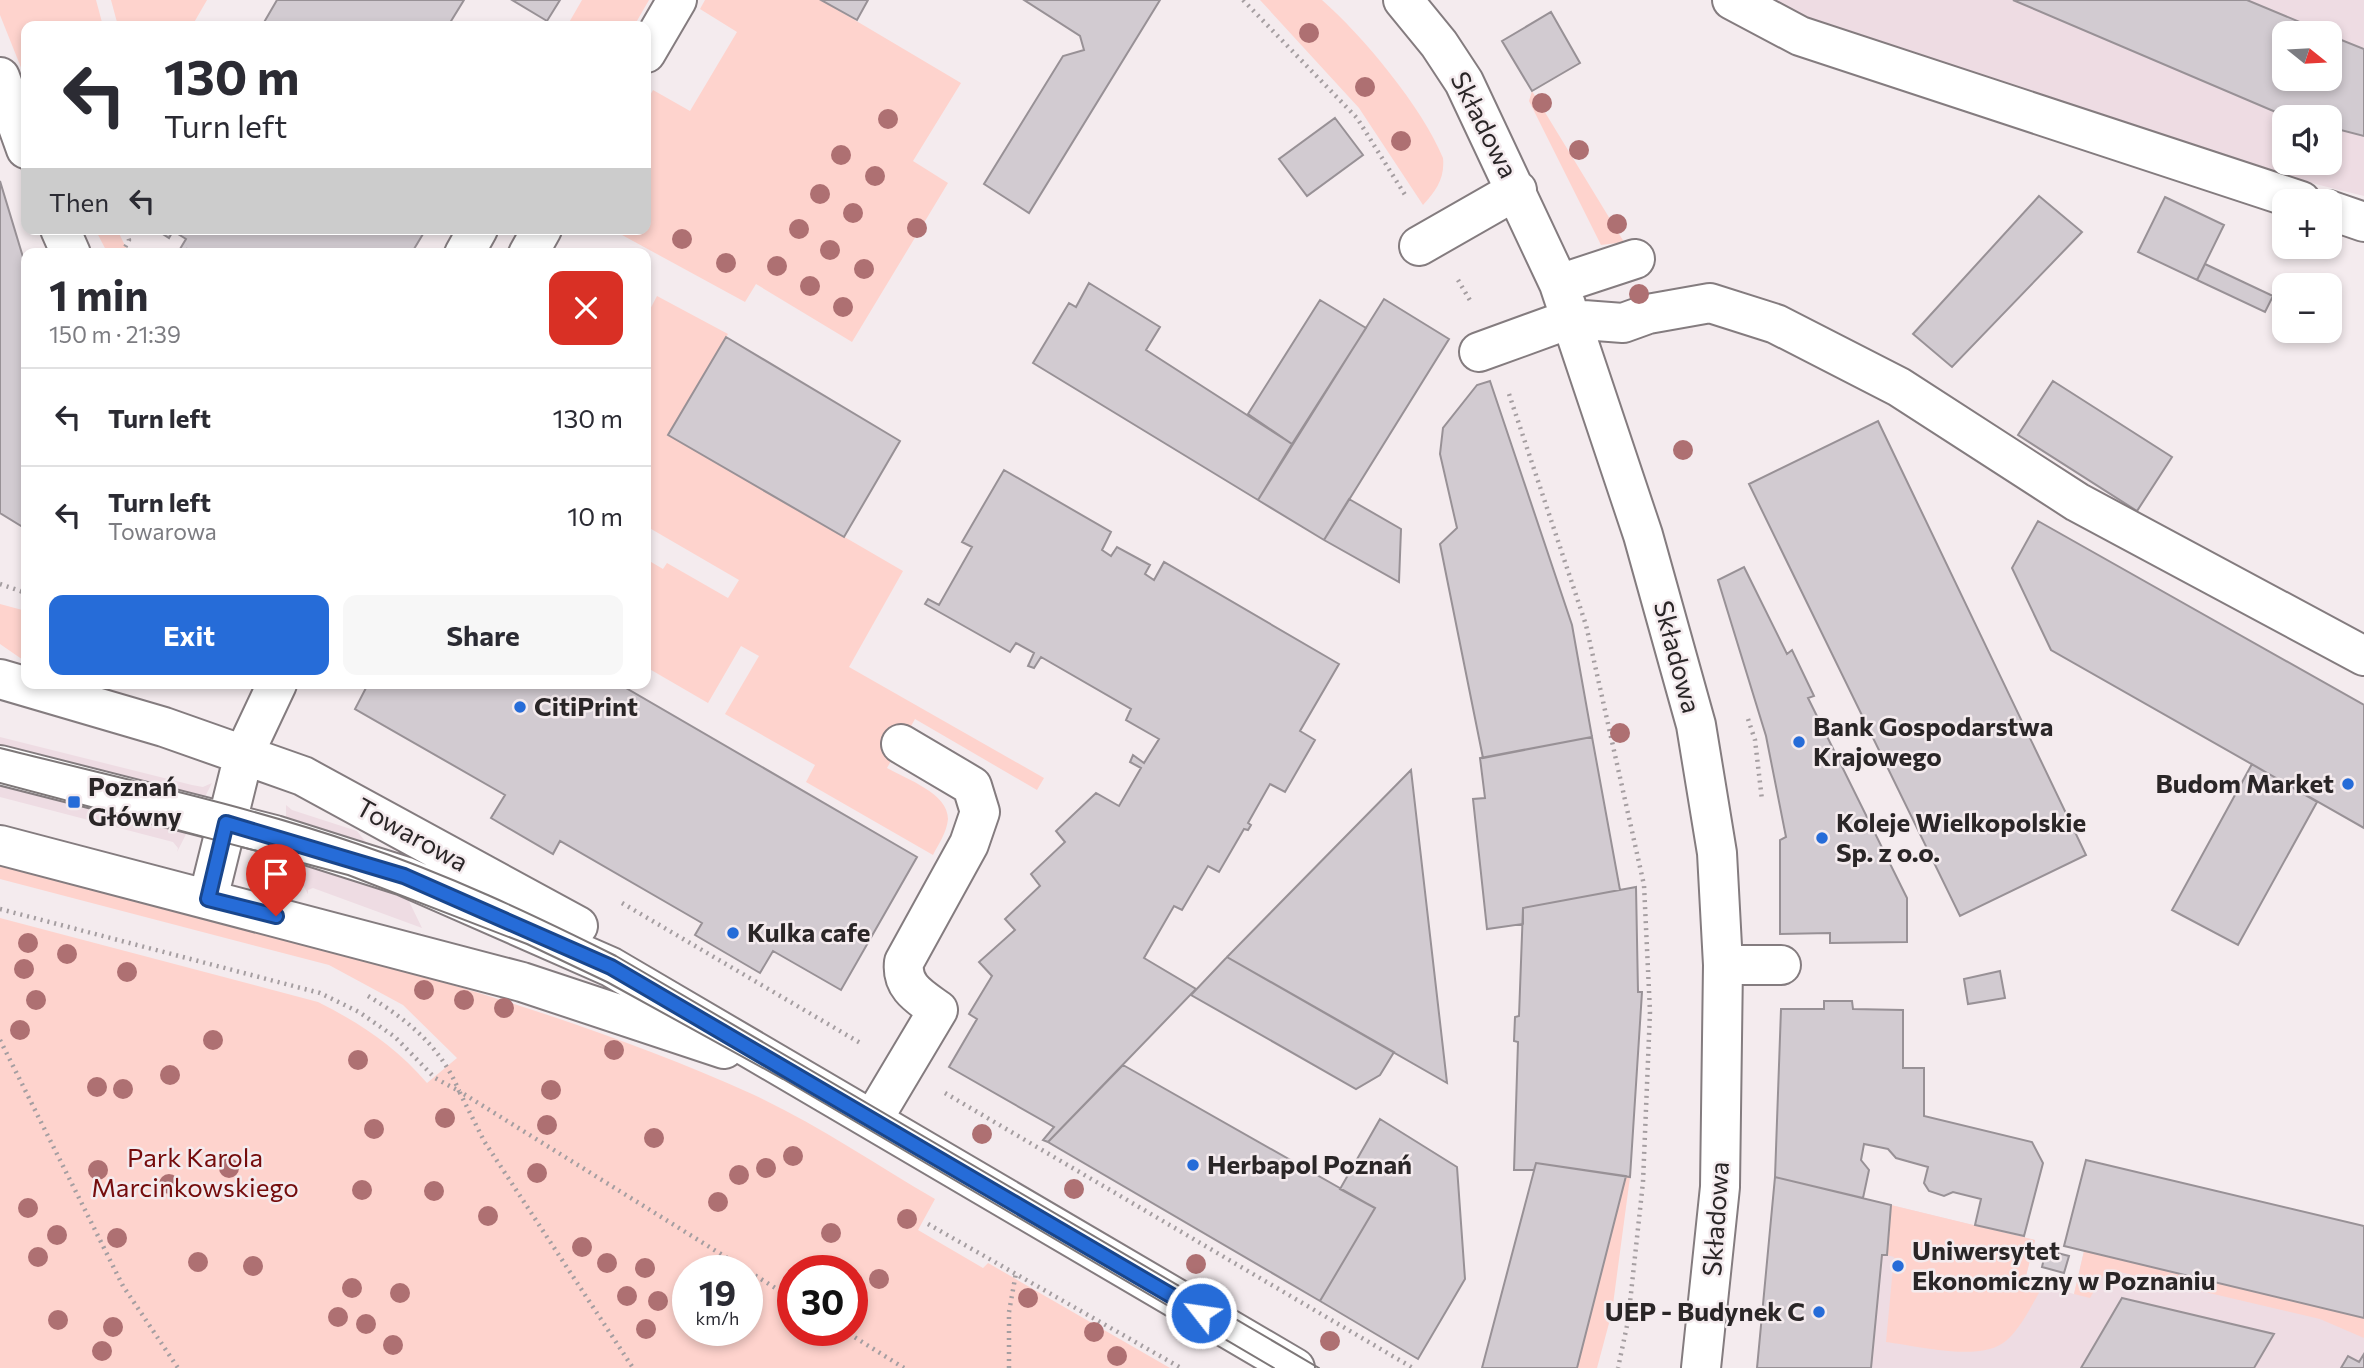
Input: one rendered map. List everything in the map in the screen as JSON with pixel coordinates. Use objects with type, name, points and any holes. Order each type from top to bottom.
[{"type":"street","points":[[651,44],[677,0]]},
{"type":"street","name":"Składowa","points":[[1403,0],[1439,44],[1464,82],[1517,190],[1564,301],[1643,535],[1694,715],[1717,853],[1723,965],[1720,1187],[1701,1368]]},
{"type":"street","points":[[1732,0],[1800,36],[2272,191]]},
{"type":"street","points":[[0,77],[21,135]]},
{"type":"street","points":[[1426,242],[1517,190]]},
{"type":"street","points":[[2342,214],[2364,222]]},
{"type":"street","points":[[1486,349],[1635,259]]},
{"type":"street","points":[[1564,301],[1623,323],[1648,314],[1710,303],[1776,324],[1899,387],[2077,502],[2364,656]]},
{"type":"street","name":"Towarowa","points":[[0,679],[21,682]]},
{"type":"street","name":"Towarowa","points":[[62,689],[100,695],[303,776],[368,809],[612,945],[786,1068]]},
{"type":"street","points":[[208,899],[244,754],[275,689]]},
{"type":"street","points":[[873,1119],[938,1010],[912,992],[906,982],[904,962],[969,844],[980,812],[972,786],[901,744]]},
{"type":"street","name":"Towarowa","points":[[0,765],[351,858],[453,895],[611,967],[1295,1368]]},
{"type":"street","name":"Towarowa","points":[[0,845],[522,982],[786,1068]]},
{"type":"street","points":[[1723,965],[1781,965]]},
{"type":"path","points":[[1243,0],[1357,118],[1486,349],[1586,625],[1644,885],[1650,1012],[1643,1182],[1628,1321],[1618,1368]]},
{"type":"path","points":[[0,584],[21,591]]},
{"type":"path","points":[[618,900],[1413,1368]]},
{"type":"path","points":[[0,909],[320,993],[359,1012],[395,1037],[435,1077],[777,1289]]},
{"type":"path","points":[[0,1040],[123,1286],[178,1368]]},
{"type":"path","points":[[459,1091],[484,1141],[633,1368]]},
{"type":"path","points":[[928,1224],[1181,1368]]},
{"type":"path","points":[[1009,1368],[1009,1312],[1016,1273]]},
{"type":"path","points":[[868,1346],[904,1368]]},
{"type":"shaded area","points":[[1755,0],[2364,0],[2364,196],[2279,175],[2342,175],[2342,105],[2272,105],[2272,173],[2243,166],[1768,7]]},
{"type":"shaded area","points":[[0,737],[192,785],[203,787],[212,783],[177,852],[178,848],[173,842],[0,797]]},
{"type":"shaded area","points":[[286,805],[292,810],[357,831],[403,889],[422,928],[313,888],[308,890],[308,894],[294,869],[286,829]]},
{"type":"shaded area","name":"Uniwersytet Ekonomiczny w Poznaniu","points":[[1775,1177],[2035,1240],[2025,1280],[2074,1294],[2084,1251],[2364,1318],[2364,1368],[1757,1368]]},
{"type":"green space","points":[[0,0],[96,0],[102,21],[21,21],[21,68],[0,15]]},
{"type":"green space","points":[[111,0],[207,0],[195,21],[117,21]]},
{"type":"green space","points":[[582,0],[649,0],[637,21],[570,21]]},
{"type":"green space","points":[[705,0],[821,0],[961,83],[913,161],[948,183],[852,342],[756,284],[745,302],[651,251],[651,248],[622,235],[651,235],[651,93],[653,90],[690,111],[737,32],[700,9]]},
{"type":"green space","points":[[1260,0],[1322,0],[1390,73],[1421,117],[1443,158],[1443,172],[1439,184],[1423,205],[1359,108]]},
{"type":"green space","points":[[1532,91],[1625,242],[1601,245],[1529,101]]},
{"type":"green space","points":[[98,235],[120,235],[126,248],[105,248]]},
{"type":"green space","points":[[657,296],[728,334],[669,435],[903,571],[849,667],[1044,778],[1037,790],[915,719],[887,768],[934,794],[946,810],[946,829],[933,855],[806,782],[815,765],[725,714],[759,656],[741,646],[708,703],[651,670],[651,562],[663,569],[667,563],[728,598],[739,580],[651,529],[651,307]]},
{"type":"green space","points":[[0,604],[21,610],[21,659],[0,644]]},
{"type":"green space","name":"Park Karola Marcinkowskiego","points":[[0,866],[381,964],[475,992],[569,1022],[752,1094],[822,1131],[935,1199],[918,1230],[983,1268],[988,1263],[1170,1368],[0,1368],[0,918],[318,1002],[377,1037],[403,1058],[427,1083],[457,1058],[403,1005],[329,965],[0,879]]},
{"type":"green space","points":[[1626,1176],[1630,1177],[1612,1312],[1597,1368],[1577,1368]]},
{"type":"green space","points":[[1891,1205],[2035,1240],[2025,1280],[2043,1286],[2023,1321],[2007,1340],[1996,1347],[1966,1352],[1886,1342],[1894,1257],[1887,1255]]},
{"type":"green space","points":[[2084,1251],[2364,1318],[2364,1338],[2320,1319],[2107,1269],[2090,1298],[2074,1294]]},
{"type":"building","points":[[277,0],[464,0],[451,21],[265,21]]},
{"type":"building","points":[[512,0],[560,0],[547,21]]},
{"type":"building","points":[[821,0],[868,0],[857,20]]},
{"type":"building","points":[[1024,0],[1160,0],[1029,213],[984,184],[1063,56],[1084,50],[1080,36]]},
{"type":"building","points":[[2013,0],[2247,0],[2297,21],[2272,21],[2272,91],[2342,91],[2342,40],[2364,49],[2364,136],[2342,130],[2342,105],[2272,105],[2272,110]]},
{"type":"building","points":[[1551,12],[1580,63],[1532,91],[1502,41]]},
{"type":"building","points":[[1335,118],[1363,155],[1307,196],[1279,159]]},
{"type":"building","points":[[0,181],[21,250],[21,526],[0,513]]},
{"type":"building","points":[[2039,196],[2082,232],[1952,367],[1913,334]]},
{"type":"building","points":[[2165,197],[2224,225],[2197,280],[2138,252]]},
{"type":"building","points":[[180,235],[422,235],[415,248],[181,248],[186,239]]},
{"type":"building","points":[[2205,264],[2272,296],[2272,298],[2265,312],[2197,280]]},
{"type":"building","points":[[1089,283],[1160,327],[1146,350],[1292,444],[1258,500],[1033,363],[1069,303],[1076,307]]},
{"type":"building","points":[[1384,299],[1449,339],[1324,540],[1258,500]]},
{"type":"building","points":[[1320,300],[1366,328],[1292,444],[1248,414]]},
{"type":"building","points":[[726,337],[900,441],[844,537],[668,435]]},
{"type":"building","points":[[1490,381],[1572,625],[1592,737],[1483,758],[1440,544],[1457,528],[1440,454],[1443,428],[1477,385]]},
{"type":"building","points":[[2053,381],[2172,457],[2137,511],[2018,435]]},
{"type":"building","points":[[1878,421],[2086,855],[1960,916],[1749,484]]},
{"type":"building","points":[[1004,470],[1111,532],[1102,550],[1111,556],[1117,547],[1150,565],[1145,574],[1154,580],[1164,562],[1339,664],[1300,731],[1315,740],[1285,792],[1270,784],[1248,823],[1251,825],[1248,830],[1244,829],[1219,872],[1208,866],[1182,910],[1174,906],[1144,958],[1196,989],[1048,1142],[1043,1140],[1054,1127],[949,1067],[977,1019],[969,1014],[992,976],[979,962],[1015,930],[1005,919],[1040,886],[1031,874],[1065,842],[1056,831],[1096,793],[1119,806],[1141,768],[1130,762],[1133,755],[1144,763],[1159,739],[1126,720],[1131,709],[1041,657],[1034,668],[1028,666],[1034,653],[1016,643],[1010,652],[925,604],[928,599],[939,605],[972,547],[962,542]]},
{"type":"building","points":[[1349,499],[1401,529],[1399,582],[1324,540]]},
{"type":"building","points":[[2038,521],[2364,705],[2364,828],[2051,650],[2012,568]]},
{"type":"building","points":[[1744,567],[1787,654],[1792,650],[1814,696],[1808,698],[1907,898],[1907,942],[1830,943],[1830,933],[1780,934],[1780,840],[1786,837],[1766,736],[1718,580]]},
{"type":"building","points":[[365,689],[628,689],[917,857],[841,990],[773,951],[760,973],[695,935],[702,923],[560,841],[553,854],[491,818],[505,795],[355,709]]},
{"type":"building","points":[[1592,737],[1620,890],[1523,908],[1523,924],[1487,929],[1473,799],[1485,798],[1480,758]]},
{"type":"building","points":[[2252,764],[2317,802],[2238,945],[2172,910]]},
{"type":"building","points":[[1411,770],[1447,1083],[1227,957]]},
{"type":"building","points":[[1636,887],[1638,992],[1642,992],[1630,1177],[1536,1163],[1534,1170],[1514,1170],[1518,1042],[1514,1041],[1515,1017],[1519,1016],[1523,908]]},
{"type":"building","points":[[1227,957],[1394,1052],[1380,1075],[1356,1089],[1191,995]]},
{"type":"building","points":[[2000,971],[2005,998],[1968,1004],[1964,979]]},
{"type":"building","points":[[1824,1001],[1852,1001],[1853,1009],[1903,1010],[1903,1068],[1924,1068],[1924,1116],[2032,1142],[2043,1163],[2024,1236],[1975,1225],[1981,1199],[1953,1192],[1944,1196],[1929,1191],[1924,1183],[1928,1167],[1896,1158],[1888,1149],[1864,1144],[1861,1160],[1869,1170],[1863,1198],[1775,1177],[1781,1009],[1824,1009]]},
{"type":"building","name":"Herbapol Poznań","points":[[1123,1065],[1375,1208],[1320,1301],[1048,1142]]},
{"type":"building","points":[[1380,1119],[1457,1167],[1465,1279],[1418,1359],[1320,1301],[1375,1208],[1340,1189]]},
{"type":"building","points":[[2086,1160],[2364,1226],[2364,1318],[2064,1246]]},
{"type":"building","points":[[1536,1163],[1626,1176],[1577,1368],[1482,1368]]},
{"type":"building","name":"UEP - Budynek C","points":[[1775,1177],[1891,1205],[1887,1255],[1882,1255],[1871,1368],[1757,1368]]},
{"type":"building","points":[[2046,1250],[2069,1256],[2064,1273],[2042,1267]]},
{"type":"building","points":[[2122,1298],[2274,1334],[2254,1368],[2081,1368]]},
{"type":"building","points":[[2364,1354],[2364,1368],[2341,1368],[2348,1356],[2359,1362]]},
{"type":"tram line","points":[[0,748],[270,816],[424,868],[521,910],[616,956],[1319,1368]]},
{"type":"tram line","points":[[0,783],[348,875],[527,944],[607,982],[783,1079],[1274,1368]]},
{"type":"place","name":"CitiPrint","points":[[520,707]]},
{"type":"place","name":"Bank Gospodarstwa Krajowego","points":[[1799,742]]},
{"type":"place","name":"Budom Market","points":[[2348,784]]},
{"type":"place","name":"Poznań Główny","points":[[74,802]]},
{"type":"place","name":"Koleje Wielkopolskie Sp. z o.o.","points":[[1822,838]]},
{"type":"place","name":"Kulka cafe","points":[[733,933]]},
{"type":"place","name":"Herbapol Poznań","points":[[1193,1165]]},
{"type":"place","name":"Uniwersytet Ekonomiczny w Poznaniu","points":[[1898,1266]]},
{"type":"place","name":"UEP - Budynek C","points":[[1819,1312]]},
{"type":"route","points":[[276,916],[208,899],[226,823],[275,835],[404,876],[453,895],[611,967],[1201,1313]]}]
